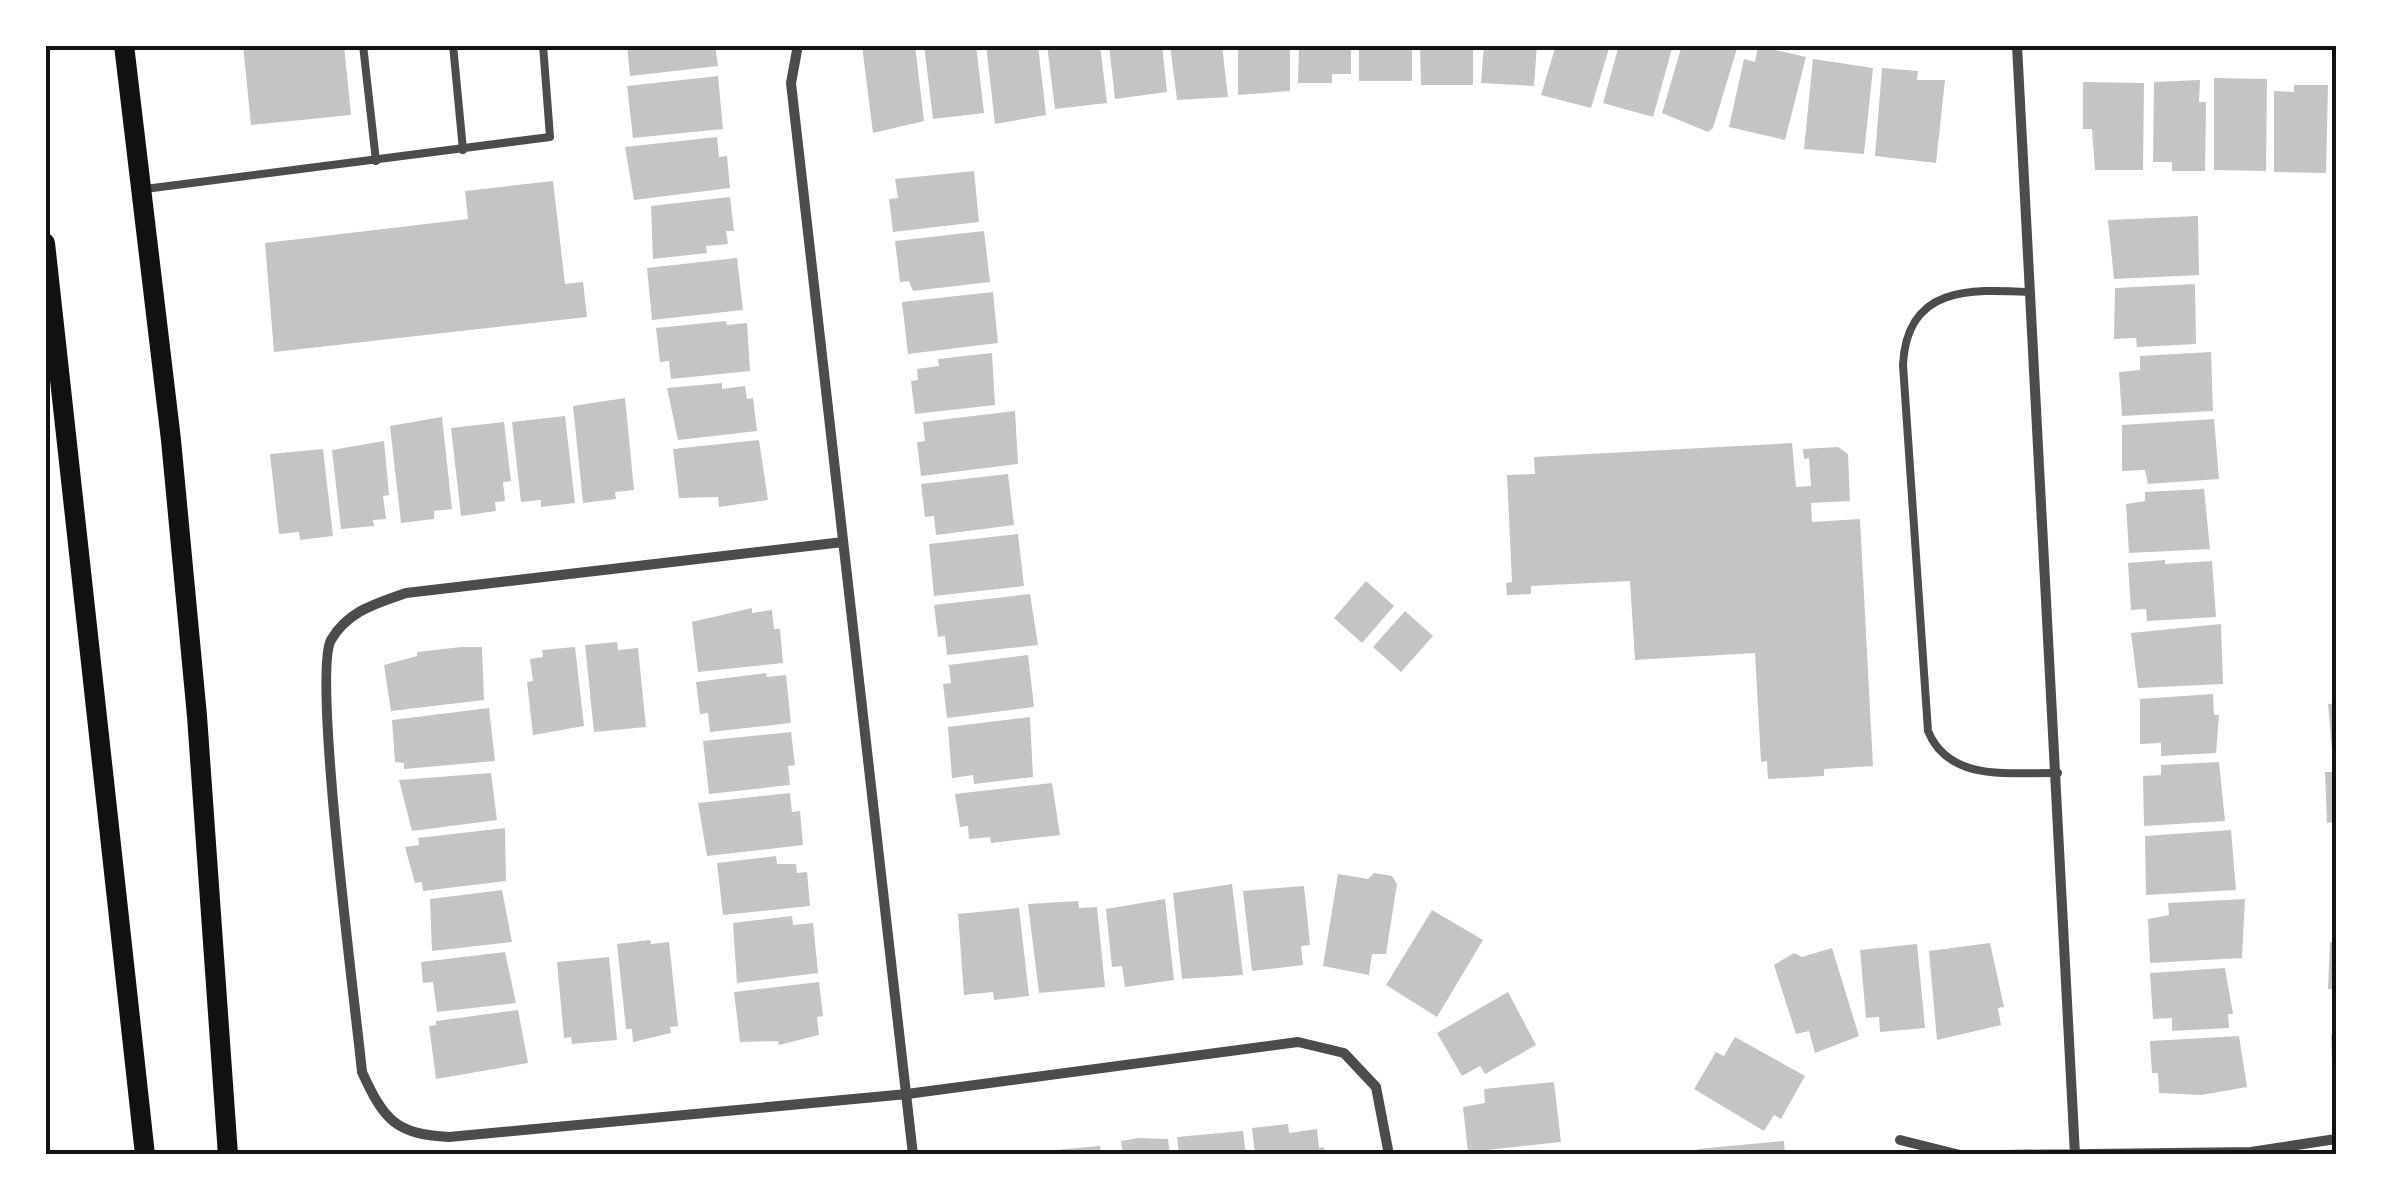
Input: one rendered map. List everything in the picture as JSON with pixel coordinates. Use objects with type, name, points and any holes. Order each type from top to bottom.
[{"type":"main road","points":[[124,45],[195,696],[228,1155]]},
{"type":"main road","points":[[45,243],[145,1155]]},
{"type":"street","points":[[798,45],[791,83],[913,1155]]},
{"type":"street","points":[[2017,45],[2059,773],[2075,1154]]},
{"type":"street","points":[[843,542],[406,593],[354,612],[329,643],[327,716],[362,1072],[376,1102],[394,1125],[420,1135],[450,1137],[906,1094],[1298,1042],[1344,1053],[1376,1087],[1389,1155]]},
{"type":"street","points":[[2002,1155],[2251,1152],[2336,1139]]},
{"type":"street","points":[[1900,1140],[1960,1155]]},
{"type":"lane","points":[[364,45],[376,162]]},
{"type":"lane","points":[[453,45],[463,150]]},
{"type":"lane","points":[[140,190],[550,137],[543,45]]},
{"type":"lane","points":[[2030,292],[1977,290],[1937,301],[1911,329],[1903,366],[1928,730],[1938,749],[1963,767],[2059,773]]},
{"type":"building","points":[[243,45],[344,45],[351,115],[251,125]]},
{"type":"building","points":[[627,45],[715,45],[718,66],[630,76]]},
{"type":"building","points":[[915,45],[924,121],[873,133],[862,46]]},
{"type":"building","points":[[924,45],[976,45],[984,113],[933,119]]},
{"type":"building","points":[[986,45],[1038,45],[1046,115],[995,124]]},
{"type":"building","points":[[1047,45],[1100,45],[1107,103],[1055,109]]},
{"type":"building","points":[[1109,45],[1162,45],[1167,92],[1115,99]]},
{"type":"building","points":[[1170,45],[1222,45],[1228,97],[1177,100]]},
{"type":"building","points":[[1238,45],[1290,45],[1290,91],[1238,95]]},
{"type":"building","points":[[1299,45],[1351,45],[1351,74],[1332,74],[1332,83],[1298,83]]},
{"type":"building","points":[[1359,45],[1412,45],[1412,81],[1359,81]]},
{"type":"building","points":[[1420,45],[1473,45],[1473,85],[1421,85]]},
{"type":"building","points":[[1484,45],[1537,45],[1534,86],[1481,83]]},
{"type":"building","points":[[1556,45],[1610,45],[1591,108],[1541,95]]},
{"type":"building","points":[[1619,45],[1673,45],[1653,117],[1603,103]]},
{"type":"building","points":[[1682,45],[1738,45],[1713,128],[1708,132],[1662,113]]},
{"type":"building","points":[[1758,46],[1806,57],[1785,140],[1729,127],[1744,59],[1755,62]]},
{"type":"building","points":[[1813,59],[1873,68],[1864,154],[1804,149]]},
{"type":"building","points":[[1882,68],[1918,71],[1917,80],[1945,80],[1936,163],[1875,156]]},
{"type":"building","points":[[718,76],[723,129],[633,138],[627,86]]},
{"type":"building","points":[[2214,78],[2267,79],[2266,171],[2214,170]]},
{"type":"building","points":[[2200,80],[2199,102],[2206,102],[2205,171],[2172,171],[2172,162],[2153,162],[2154,82]]},
{"type":"building","points":[[2083,82],[2144,83],[2143,170],[2095,170],[2092,129],[2083,129]]},
{"type":"building","points":[[2294,85],[2328,85],[2326,173],[2274,172],[2274,91],[2294,92]]},
{"type":"building","points":[[717,137],[719,157],[727,156],[730,188],[634,200],[625,147]]},
{"type":"building","points":[[974,171],[979,222],[893,232],[889,199],[898,198],[895,179]]},
{"type":"building","points":[[553,181],[565,284],[583,282],[587,317],[274,352],[265,243],[468,219],[465,191]]},
{"type":"building","points":[[730,197],[734,231],[726,231],[728,244],[706,246],[707,253],[653,259],[651,206]]},
{"type":"building","points":[[2198,216],[2199,275],[2114,279],[2108,220]]},
{"type":"building","points":[[984,231],[990,282],[913,291],[909,281],[900,282],[895,241]]},
{"type":"building","points":[[737,258],[743,310],[652,320],[647,268]]},
{"type":"building","points":[[2195,284],[2196,344],[2137,347],[2136,338],[2114,339],[2115,288]]},
{"type":"building","points":[[993,292],[998,343],[908,354],[902,302]]},
{"type":"building","points":[[726,321],[727,325],[747,323],[750,371],[671,379],[669,361],[660,362],[656,328]]},
{"type":"building","points":[[2211,352],[2213,411],[2122,416],[2119,372],[2140,370],[2140,356]]},
{"type":"building","points":[[992,353],[995,405],[915,414],[911,381],[918,380],[917,369],[939,366],[938,359]]},
{"type":"building","points":[[722,383],[722,389],[745,386],[747,399],[753,398],[757,431],[678,440],[667,388]]},
{"type":"building","points":[[625,398],[634,490],[615,492],[616,499],[583,503],[573,406]]},
{"type":"building","points":[[1015,411],[1018,464],[921,476],[917,442],[925,441],[923,422]]},
{"type":"building","points":[[565,416],[575,503],[541,507],[541,500],[521,502],[512,422]]},
{"type":"building","points":[[442,417],[452,509],[434,511],[434,519],[401,523],[390,426]]},
{"type":"building","points":[[2214,419],[2219,479],[2148,484],[2145,470],[2122,471],[2122,425]]},
{"type":"building","points":[[504,422],[511,481],[503,482],[505,501],[495,502],[496,511],[461,516],[451,428]]},
{"type":"building","points":[[759,440],[768,500],[719,507],[718,497],[679,498],[673,449]]},
{"type":"building","points":[[384,441],[389,495],[383,496],[386,519],[373,520],[374,526],[341,529],[332,450]]},
{"type":"building","points":[[1792,443],[1796,487],[1811,486],[1809,458],[1804,459],[1803,449],[1838,447],[1848,454],[1850,501],[1811,503],[1812,522],[1860,519],[1873,766],[1824,769],[1824,776],[1768,779],[1767,761],[1761,762],[1755,653],[1635,660],[1630,581],[1531,586],[1531,594],[1507,595],[1506,583],[1512,582],[1507,475],[1535,474],[1534,457]]},
{"type":"building","points":[[323,449],[333,536],[300,540],[299,532],[279,534],[270,454]]},
{"type":"building","points":[[1008,474],[1014,525],[936,535],[934,516],[925,517],[921,484]]},
{"type":"building","points":[[2204,489],[2210,549],[2129,553],[2126,504],[2145,501],[2145,492]]},
{"type":"building","points":[[1018,534],[1024,586],[934,596],[929,544]]},
{"type":"building","points":[[2165,560],[2165,564],[2212,561],[2216,617],[2147,621],[2146,609],[2131,610],[2128,563]]},
{"type":"building","points":[[1366,581],[1394,606],[1362,643],[1334,618]]},
{"type":"building","points":[[1030,594],[1038,645],[947,655],[945,636],[938,637],[934,605]]},
{"type":"building","points":[[752,608],[752,613],[772,610],[774,629],[780,629],[783,663],[698,672],[692,622]]},
{"type":"building","points":[[1405,611],[1433,636],[1401,672],[1373,647]]},
{"type":"building","points":[[2221,624],[2223,684],[2138,688],[2131,633]]},
{"type":"building","points":[[617,642],[618,650],[638,648],[646,727],[594,732],[585,645]]},
{"type":"building","points":[[482,647],[484,700],[391,711],[384,665],[417,656],[417,652]]},
{"type":"building","points":[[575,647],[584,726],[533,735],[527,682],[533,681],[530,659],[543,657],[542,650]]},
{"type":"building","points":[[1028,655],[1034,707],[947,718],[943,684],[951,683],[949,665]]},
{"type":"building","points":[[766,673],[767,677],[786,675],[791,723],[710,732],[708,713],[700,714],[696,682]]},
{"type":"building","points":[[2213,694],[2214,715],[2219,715],[2216,753],[2161,756],[2161,743],[2140,744],[2140,699]]},
{"type":"building","points":[[2336,703],[2336,762],[2333,762],[2328,704]]},
{"type":"building","points":[[489,708],[495,761],[404,769],[404,763],[395,762],[392,720]]},
{"type":"building","points":[[1030,717],[1033,777],[974,784],[973,775],[952,778],[948,727]]},
{"type":"building","points":[[791,732],[795,765],[788,766],[790,785],[709,794],[703,741]]},
{"type":"building","points":[[2219,762],[2225,821],[2144,826],[2143,776],[2161,775],[2161,765]]},
{"type":"building","points":[[2325,772],[2336,772],[2336,822],[2327,823]]},
{"type":"building","points":[[491,773],[497,820],[412,831],[399,780]]},
{"type":"building","points":[[1052,783],[1060,835],[991,843],[990,837],[969,839],[968,826],[960,827],[955,794]]},
{"type":"building","points":[[790,793],[792,812],[800,811],[803,845],[707,856],[698,803]]},
{"type":"building","points":[[505,828],[506,881],[423,891],[422,882],[415,883],[405,847],[419,845],[418,838]]},
{"type":"building","points":[[2231,830],[2236,890],[2146,895],[2145,836]]},
{"type":"building","points":[[776,856],[777,864],[796,864],[797,873],[807,872],[810,906],[723,915],[717,863]]},
{"type":"building","points":[[1374,873],[1392,876],[1397,884],[1386,954],[1372,954],[1369,975],[1323,966],[1338,874],[1368,879]]},
{"type":"building","points":[[1232,884],[1243,975],[1182,979],[1173,893]]},
{"type":"building","points":[[1304,886],[1310,945],[1301,946],[1303,965],[1252,971],[1243,891]]},
{"type":"building","points":[[502,890],[512,942],[432,951],[430,899]]},
{"type":"building","points":[[1165,899],[1174,980],[1125,987],[1122,966],[1112,967],[1106,909]]},
{"type":"building","points":[[2245,899],[2242,958],[2150,963],[2148,919],[2169,915],[2168,903]]},
{"type":"building","points":[[1078,901],[1079,908],[1097,907],[1105,987],[1039,993],[1028,904]]},
{"type":"building","points":[[1019,908],[1029,996],[994,1000],[993,992],[964,995],[958,914]]},
{"type":"building","points":[[1432,910],[1483,940],[1437,1017],[1386,985]]},
{"type":"building","points":[[792,916],[793,925],[813,923],[818,973],[737,983],[733,923]]},
{"type":"building","points":[[650,940],[651,944],[669,942],[678,1026],[670,1027],[671,1033],[633,1042],[632,1029],[626,1029],[617,944]]},
{"type":"building","points":[[2330,942],[2336,942],[2336,989],[2328,989]]},
{"type":"building","points":[[1990,943],[2004,1007],[1998,1008],[2001,1025],[1937,1040],[1929,951]]},
{"type":"building","points":[[1917,944],[1925,1028],[1880,1032],[1879,1017],[1866,1018],[1860,950]]},
{"type":"building","points":[[1832,948],[1859,1036],[1815,1053],[1809,1031],[1796,1034],[1774,965],[1794,953],[1802,957]]},
{"type":"building","points":[[505,952],[516,1003],[437,1012],[433,982],[423,983],[421,962]]},
{"type":"building","points":[[609,957],[617,1040],[572,1044],[571,1037],[564,1038],[557,962]]},
{"type":"building","points":[[2225,968],[2233,1014],[2228,1014],[2229,1028],[2172,1031],[2172,1018],[2153,1019],[2150,973]]},
{"type":"building","points":[[819,982],[823,1016],[817,1017],[819,1035],[779,1045],[778,1041],[740,1042],[734,992]]},
{"type":"building","points":[[1508,992],[1536,1045],[1485,1074],[1480,1066],[1462,1076],[1437,1033]]},
{"type":"building","points":[[518,1010],[528,1063],[436,1079],[429,1026],[436,1025],[436,1021]]},
{"type":"building","points":[[2331,1035],[2336,1035],[2336,1060],[2332,1060]]},
{"type":"building","points":[[2239,1036],[2247,1087],[2201,1095],[2159,1093],[2158,1073],[2152,1073],[2150,1041]]},
{"type":"building","points":[[1735,1037],[1805,1076],[1781,1119],[1774,1115],[1764,1131],[1694,1089],[1716,1052],[1724,1056]]},
{"type":"building","points":[[1554,1082],[1561,1142],[1468,1152],[1463,1107],[1485,1103],[1484,1089]]},
{"type":"building","points":[[1288,1124],[1289,1133],[1317,1129],[1319,1148],[1324,1147],[1325,1155],[1255,1155],[1252,1128]]},
{"type":"building","points":[[1243,1131],[1246,1155],[1179,1155],[1177,1137]]},
{"type":"building","points":[[1168,1139],[1170,1155],[1123,1155],[1121,1141]]},
{"type":"building","points":[[1784,1141],[1785,1155],[1699,1155],[1698,1149]]},
{"type":"building","points":[[1100,1146],[1101,1155],[1056,1155],[1055,1150]]}]
